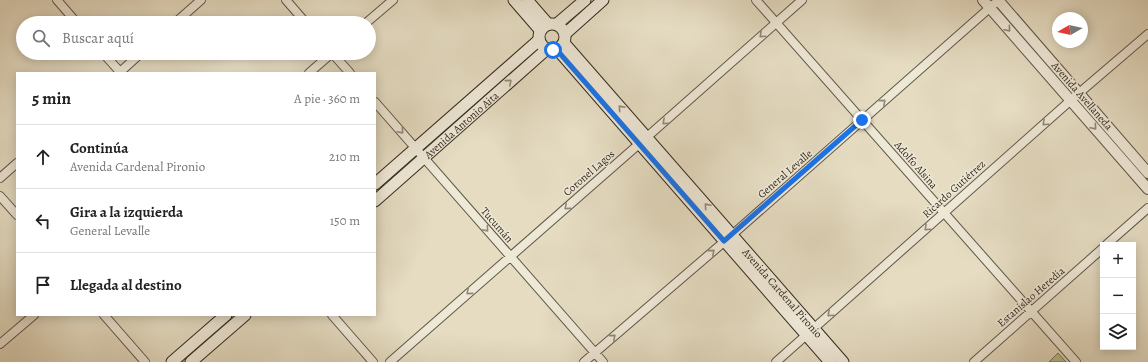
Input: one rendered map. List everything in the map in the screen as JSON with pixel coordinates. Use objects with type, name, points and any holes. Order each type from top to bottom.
[{"type":"main road","points":[[514,0],[546,30],[563,29],[558,44],[543,46],[546,30],[527,0]]},
{"type":"main road","name":"Avenida Antonio Aita","points":[[376,183],[546,30],[585,0]]},
{"type":"main road","name":"Avenida Antonio Aita","points":[[376,200],[558,44],[603,0]]},
{"type":"main road","name":"Avenida Cardenal Pironio","points":[[558,44],[810,332],[843,362]]},
{"type":"main road","points":[[172,362],[225,316]]},
{"type":"main road","points":[[192,362],[244,316]]},
{"type":"main road","name":"Avenida Cardenal Pironio","points":[[810,332],[830,362]]},
{"type":"street","points":[[57,0],[71,16]]},
{"type":"street","points":[[183,16],[201,0]]},
{"type":"street","points":[[286,0],[300,16]]},
{"type":"street","points":[[374,16],[393,0]]},
{"type":"street","name":"Adolfo Alsina","points":[[756,0],[1076,362]]},
{"type":"street","name":"Coronel Lagos","points":[[390,362],[802,0]]},
{"type":"street","name":"Avenida Avellaneda","points":[[983,0],[1148,189]]},
{"type":"street","name":"Avenida Avellaneda","points":[[998,0],[1148,173]]},
{"type":"street","name":"General Levalle","points":[[584,362],[728,238],[998,0]]},
{"type":"street","name":"Ricardo Gutiérrez","points":[[776,362],[1071,100],[1148,34]]},
{"type":"street","points":[[109,60],[119,72]]},
{"type":"street","points":[[121,72],[134,60]]},
{"type":"street","points":[[310,72],[324,60]]},
{"type":"street","points":[[338,60],[349,72]]},
{"type":"street","name":"Tucumán","points":[[376,103],[603,362]]},
{"type":"street","points":[[0,178],[16,164]]},
{"type":"street","points":[[0,196],[16,215]]},
{"type":"street","points":[[1109,242],[1148,208]]},
{"type":"street","name":"Estanislao Heredia","points":[[974,362],[1100,251]]},
{"type":"street","points":[[0,344],[33,316]]},
{"type":"street","points":[[105,316],[145,362]]},
{"type":"street","points":[[333,316],[373,362]]},
{"type":"green space","points":[[1001,11],[1067,87],[1066,88],[1000,12]]},
{"type":"green space","points":[[537,48],[540,51],[432,145],[429,142]]},
{"type":"green space","points":[[1085,106],[1148,178],[1148,184],[1083,107]]},
{"type":"green space","points":[[407,162],[410,165],[376,194],[376,188]]},
{"type":"green space","points":[[231,316],[238,316],[185,362],[179,362]]},
{"type":"green space","points":[[1058,353],[1066,362],[1049,362]]},
{"type":"route","points":[[553,50],[556,49],[724,241],[862,120]]}]
